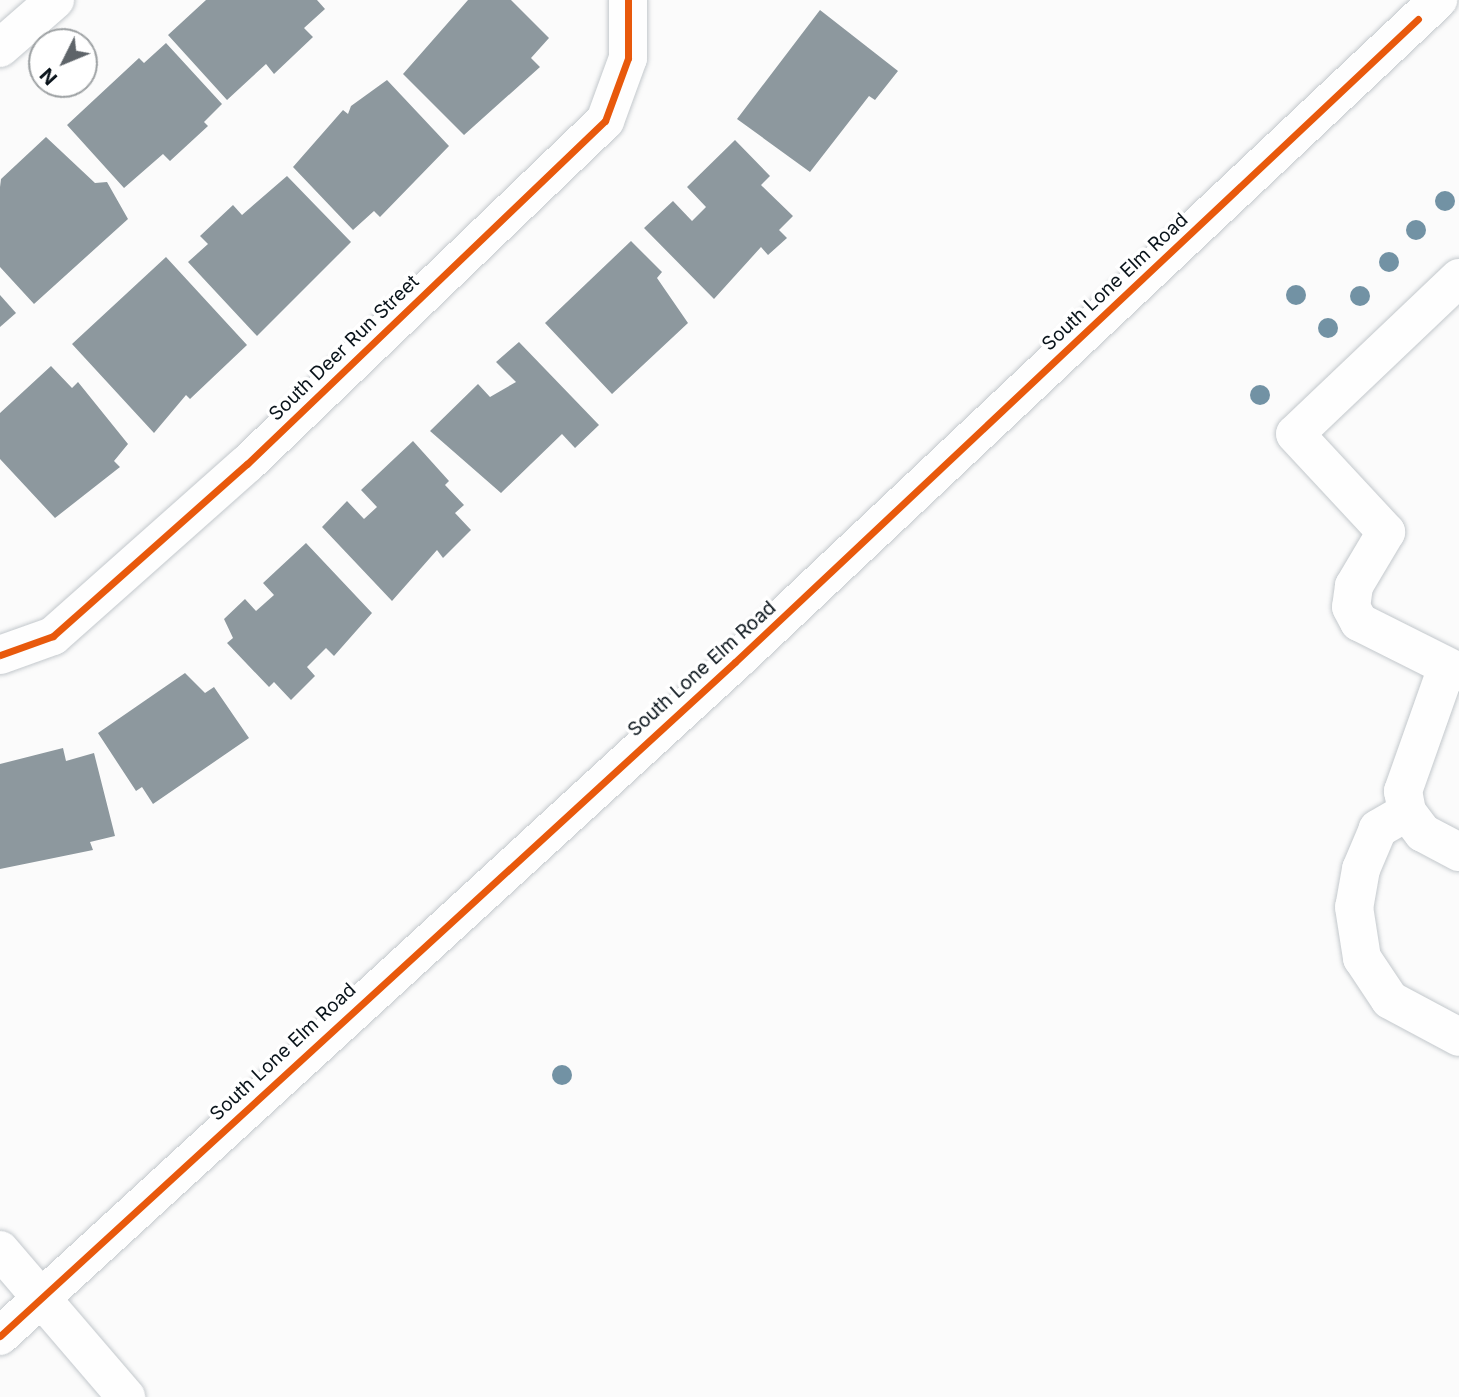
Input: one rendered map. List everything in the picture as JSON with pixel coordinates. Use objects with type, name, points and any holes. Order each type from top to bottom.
[{"type":"street","points":[[0,48],[55,0]]},
{"type":"street","name":"South Lone Elm Road","points":[[0,1336],[735,662],[1438,0]]},
{"type":"street","name":"South Deer Run Street","points":[[0,655],[53,636],[176,528],[605,121],[628,58],[629,3]]},
{"type":"street","points":[[1459,278],[1295,434],[1386,532],[1354,586],[1351,607],[1359,622],[1453,670],[1409,769],[1403,791],[1407,812],[1423,833],[1459,852]]},
{"type":"street","points":[[1407,812],[1378,829],[1361,869],[1354,907],[1362,958],[1390,1000],[1459,1037]]},
{"type":"street","points":[[0,1250],[43,1296],[126,1397]]},
{"type":"building","points":[[206,0],[317,0],[325,9],[304,28],[313,37],[274,74],[266,64],[227,100],[168,35]]},
{"type":"building","points":[[468,0],[511,0],[549,38],[531,58],[540,67],[464,135],[403,74]]},
{"type":"building","points":[[820,10],[898,71],[875,100],[869,96],[810,172],[737,119]]},
{"type":"building","points":[[166,43],[222,104],[204,122],[208,126],[170,161],[163,154],[124,188],[67,125],[139,58],[144,63]]},
{"type":"building","points":[[387,80],[449,146],[380,217],[374,211],[353,230],[293,167],[343,110],[348,114],[351,106]]},
{"type":"building","points":[[46,137],[95,183],[107,182],[128,219],[34,304],[0,267],[0,187],[1,179]]},
{"type":"building","points":[[735,140],[770,176],[761,185],[793,216],[779,230],[787,238],[768,255],[761,247],[714,299],[644,228],[673,201],[692,221],[706,207],[687,187]]},
{"type":"building","points":[[287,176],[351,242],[257,336],[188,262],[208,244],[200,236],[233,205],[242,215]]},
{"type":"building","points":[[631,241],[662,272],[657,278],[688,323],[612,394],[545,323]]},
{"type":"building","points":[[166,257],[247,345],[190,399],[186,395],[154,433],[72,344]]},
{"type":"building","points":[[0,295],[16,313],[0,327]]},
{"type":"building","points":[[519,342],[599,425],[575,448],[562,434],[501,493],[430,431],[478,384],[490,397],[516,382],[496,362]]},
{"type":"building","points":[[51,366],[72,388],[78,382],[128,444],[114,461],[120,467],[55,518],[0,459],[0,413]]},
{"type":"building","points":[[413,441],[449,481],[445,485],[464,505],[455,513],[471,530],[443,558],[437,550],[392,601],[322,527],[347,501],[364,519],[377,507],[361,490]]},
{"type":"building","points":[[306,543],[372,613],[334,656],[326,648],[307,667],[315,676],[291,700],[274,682],[269,687],[227,643],[233,638],[224,619],[245,599],[256,611],[274,595],[263,583]]},
{"type":"building","points":[[185,673],[205,693],[214,687],[249,738],[153,804],[142,787],[136,791],[98,733]]},
{"type":"building","points":[[63,748],[66,761],[94,753],[115,836],[90,842],[93,850],[0,869],[0,764]]},
{"type":"cycle path","points":[[0,655],[53,636],[247,464],[605,121],[628,58],[628,0]]},
{"type":"cycle path","points":[[0,1336],[735,662],[1418,19]]}]
